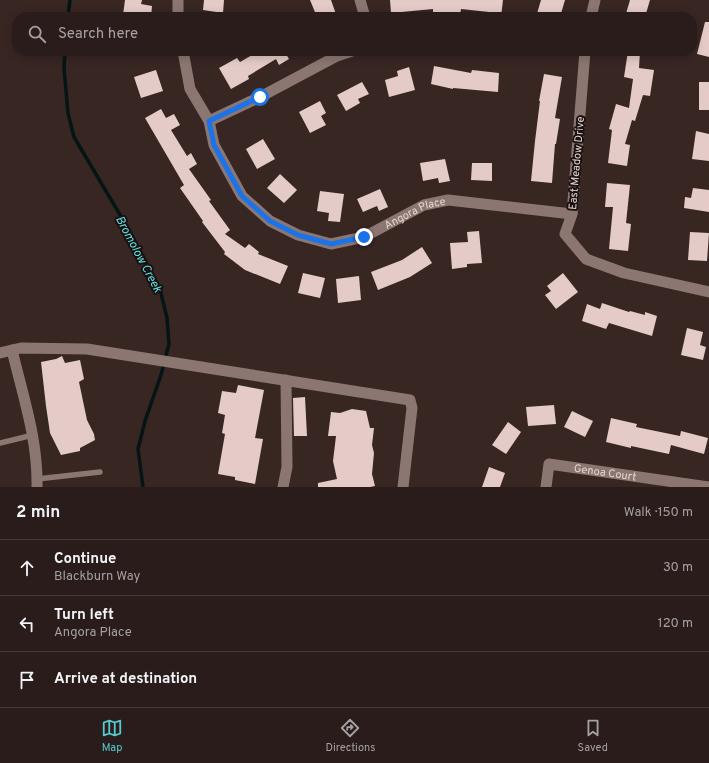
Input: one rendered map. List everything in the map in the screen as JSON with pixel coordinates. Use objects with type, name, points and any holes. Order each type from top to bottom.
[{"type":"street","points":[[178,0],[178,12]]},
{"type":"street","points":[[360,0],[364,12]]},
{"type":"street","points":[[592,12],[595,0]]},
{"type":"street","name":"Angora Place","points":[[183,56],[190,89],[209,121],[214,145],[242,196],[270,221],[298,235],[331,244],[364,237],[424,205],[448,200],[572,214]]},
{"type":"street","points":[[209,121],[260,97],[337,56]]},
{"type":"street","name":"East Meadow Drive","points":[[585,56],[572,214],[566,234],[586,259],[624,273],[709,292]]},
{"type":"street","points":[[0,353],[21,348],[87,349],[410,400],[412,408],[403,487]]},
{"type":"street","points":[[12,350],[34,435],[37,483]]},
{"type":"street","points":[[283,487],[287,467],[286,380]]},
{"type":"street","name":"Genoa Court","points":[[546,487],[549,464],[709,487]]},
{"type":"lane","points":[[0,443],[34,435]]},
{"type":"lane","points":[[37,483],[100,472]]},
{"type":"building","points":[[125,0],[142,0],[141,4],[152,6],[151,12],[123,12]]},
{"type":"building","points":[[204,0],[224,0],[223,12],[203,10]]},
{"type":"building","points":[[310,0],[331,0],[335,12],[315,12]]},
{"type":"building","points":[[390,0],[503,0],[502,12],[461,9],[460,12],[433,12],[433,9],[391,12]]},
{"type":"building","points":[[541,0],[565,0],[561,12],[537,12]]},
{"type":"building","points":[[630,0],[650,0],[646,12],[626,12]]},
{"type":"building","points":[[705,22],[709,22],[709,57],[697,54]]},
{"type":"building","points":[[250,56],[287,56],[289,59],[279,65],[276,59],[248,76],[249,79],[231,89],[219,68],[237,58],[240,62]]},
{"type":"building","points":[[627,56],[640,56],[639,68],[654,70],[650,96],[643,95],[635,121],[632,120],[625,144],[630,145],[627,166],[608,163],[612,130],[609,129],[616,104],[629,108],[633,79],[624,77]]},
{"type":"building","points":[[434,66],[471,73],[472,70],[499,73],[498,92],[453,89],[431,84]]},
{"type":"building","points":[[409,67],[415,90],[389,97],[385,80],[398,76],[397,71]]},
{"type":"building","points":[[156,70],[163,91],[141,98],[134,77]]},
{"type":"building","points":[[544,74],[562,77],[555,118],[560,119],[555,144],[552,183],[531,181],[539,101]]},
{"type":"building","points":[[362,82],[369,94],[358,99],[360,103],[346,111],[337,95]]},
{"type":"building","points":[[699,82],[709,82],[709,110],[699,110]]},
{"type":"building","points":[[320,101],[326,113],[321,116],[326,125],[310,133],[299,112]]},
{"type":"building","points":[[161,109],[166,118],[174,114],[180,125],[171,130],[187,156],[191,153],[197,164],[189,169],[211,200],[209,201],[230,230],[225,234],[245,248],[249,244],[259,252],[258,254],[288,266],[280,284],[245,270],[224,254],[225,252],[202,222],[203,221],[180,188],[184,185],[145,118]]},
{"type":"building","points":[[696,131],[709,134],[709,161],[692,159]]},
{"type":"building","points":[[263,139],[275,159],[257,169],[246,149]]},
{"type":"building","points":[[445,159],[450,181],[439,183],[438,178],[423,181],[420,163]]},
{"type":"building","points":[[472,163],[492,163],[492,181],[471,180]]},
{"type":"building","points":[[280,174],[297,190],[284,203],[267,188]]},
{"type":"building","points":[[607,183],[630,185],[626,223],[631,224],[628,251],[609,249],[613,207],[605,207]]},
{"type":"building","points":[[693,188],[709,190],[709,212],[684,208],[685,197],[691,198]]},
{"type":"building","points":[[380,189],[388,207],[379,211],[377,206],[363,212],[357,199]]},
{"type":"building","points":[[320,191],[344,194],[340,222],[328,221],[329,213],[317,211]]},
{"type":"building","points":[[479,231],[482,263],[467,264],[467,267],[452,269],[450,243],[468,242],[467,232]]},
{"type":"building","points":[[690,232],[709,233],[707,261],[688,260]]},
{"type":"building","points":[[422,247],[432,263],[410,277],[378,290],[371,272],[402,260]]},
{"type":"building","points":[[303,273],[325,278],[320,298],[298,293]]},
{"type":"building","points":[[563,273],[578,292],[556,309],[545,295],[551,291],[547,286]]},
{"type":"building","points":[[359,276],[361,300],[338,303],[336,279]]},
{"type":"building","points":[[602,303],[629,312],[645,315],[645,312],[657,316],[652,336],[609,323],[606,329],[582,321],[587,304],[600,309]]},
{"type":"building","points":[[687,328],[703,332],[700,345],[706,347],[703,360],[681,355]]},
{"type":"building","points":[[62,356],[65,363],[80,360],[84,379],[79,382],[87,420],[94,434],[95,440],[80,448],[80,451],[61,455],[50,433],[41,362],[56,359]]},
{"type":"building","points":[[238,385],[264,390],[255,438],[263,439],[255,484],[235,480],[235,477],[218,474],[225,434],[222,433],[225,415],[218,413],[222,391],[236,393]]},
{"type":"building","points":[[305,397],[307,436],[294,436],[293,398]]},
{"type":"building","points":[[554,405],[556,424],[528,426],[526,407]]},
{"type":"building","points":[[352,409],[366,411],[370,428],[374,428],[372,445],[374,453],[372,474],[375,486],[318,487],[318,483],[337,479],[333,461],[336,436],[328,436],[331,412],[340,413]]},
{"type":"building","points":[[572,411],[593,421],[585,437],[564,427]]},
{"type":"building","points":[[611,418],[637,424],[636,427],[680,436],[681,431],[708,438],[704,454],[671,445],[669,454],[631,446],[631,448],[606,442]]},
{"type":"building","points":[[508,422],[521,432],[506,454],[492,445]]},
{"type":"building","points":[[489,467],[505,473],[500,487],[482,487]]},
{"type":"waterway","name":"Bromolow Creek","points":[[69,12],[70,0]]},
{"type":"waterway","name":"Bromolow Creek","points":[[65,56],[64,68],[68,113],[74,137],[129,230],[160,289],[167,318],[169,344],[161,375],[145,421],[138,449],[143,487]]},
{"type":"route","points":[[260,97],[209,121],[214,145],[242,196],[270,221],[298,235],[331,244],[364,237]]}]
